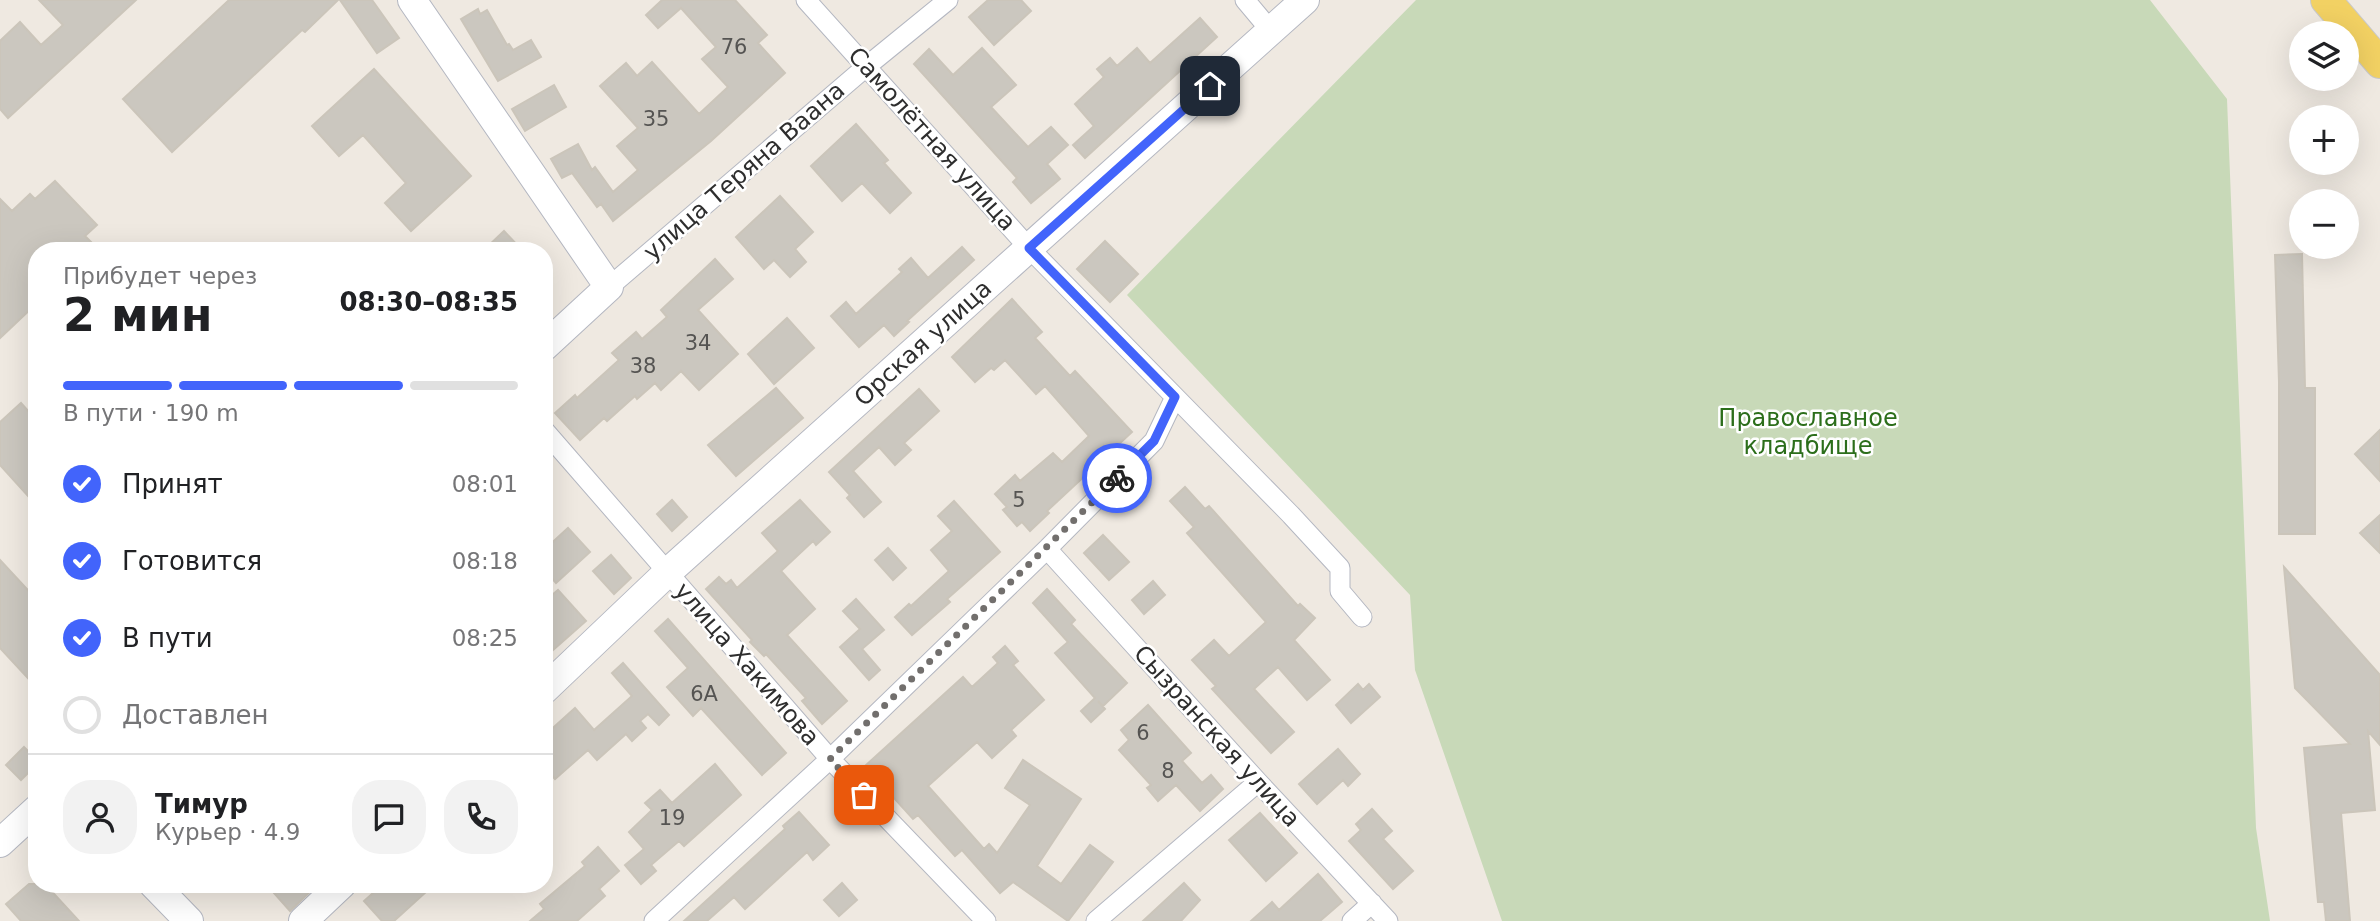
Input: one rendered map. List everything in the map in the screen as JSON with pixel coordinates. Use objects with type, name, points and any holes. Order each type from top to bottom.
[{"type":"main road","points":[[412,0],[609,287]]},
{"type":"main road","name":"Орская улица","points":[[553,681],[668,572],[1305,0]]},
{"type":"main road","points":[[2326,0],[2380,63]]},
{"type":"main road","name":"улица Теряна Ваана","points":[[553,339],[609,287]]},
{"type":"main road","points":[[0,843],[28,817]]},
{"type":"main road","points":[[162,893],[189,921]]},
{"type":"main road","points":[[303,921],[333,893]]},
{"type":"street","name":"Самолётная улица","points":[[806,0],[1029,248],[1340,568],[1340,591],[1362,617]]},
{"type":"street","name":"улица Теряна Ваана","points":[[609,287],[948,0]]},
{"type":"street","points":[[1245,0],[1271,31]]},
{"type":"street","points":[[654,921],[830,759],[1047,549],[1154,441],[1175,397]]},
{"type":"street","name":"улица Хакимова","points":[[553,440],[830,759],[986,921]]},
{"type":"street","name":"Сызранская улица","points":[[1047,549],[1388,921]]},
{"type":"street","points":[[1096,921],[1258,782]]},
{"type":"street","points":[[1352,921],[1372,903]]},
{"type":"green space","name":"Православное кладбище","points":[[1416,0],[2150,0],[2227,99],[2256,828],[2270,921],[1502,921],[1415,670],[1410,595],[1127,295]]},
{"type":"building","points":[[39,0],[136,0],[8,118],[0,109],[0,41],[20,22],[41,45],[63,25]]},
{"type":"building","points":[[229,0],[338,0],[305,32],[302,30],[172,152],[123,99]]},
{"type":"building","points":[[340,0],[372,0],[399,38],[377,53]]},
{"type":"building","points":[[662,0],[735,0],[767,35],[758,43],[785,73],[711,141],[613,221],[601,204],[597,207],[572,173],[562,178],[551,159],[578,144],[592,170],[595,167],[613,192],[638,170],[617,146],[638,128],[600,86],[626,63],[637,76],[652,62],[699,114],[728,87],[702,59],[716,47],[681,8],[658,28],[646,15]]},
{"type":"building","points":[[988,0],[1021,0],[1031,11],[994,45],[969,17]]},
{"type":"building","points":[[478,9],[480,14],[487,10],[507,45],[513,50],[531,40],[541,57],[498,81],[461,19]]},
{"type":"building","points":[[1200,18],[1217,37],[1085,158],[1073,145],[1094,126],[1075,104],[1104,77],[1097,69],[1110,58],[1117,66],[1137,48],[1150,63]]},
{"type":"building","points":[[982,48],[1016,85],[991,107],[1028,147],[1051,127],[1068,145],[1047,164],[1060,179],[1031,203],[1013,182],[1017,178],[914,64],[929,49],[953,75]]},
{"type":"building","points":[[374,69],[471,176],[411,231],[385,203],[406,183],[363,135],[339,156],[312,126]]},
{"type":"building","points":[[554,85],[566,107],[525,131],[512,109]]},
{"type":"building","points":[[856,124],[888,160],[884,163],[911,193],[890,213],[862,183],[842,201],[811,166]]},
{"type":"building","points":[[55,181],[97,225],[85,236],[91,242],[28,242],[28,312],[0,338],[0,199],[12,211],[30,194],[35,199]]},
{"type":"building","points":[[780,196],[813,232],[795,249],[806,262],[790,277],[774,260],[764,269],[736,237]]},
{"type":"building","points":[[504,231],[514,242],[492,242]]},
{"type":"building","points":[[1105,241],[1138,274],[1110,302],[1077,269]]},
{"type":"building","points":[[962,247],[974,260],[894,336],[884,325],[859,347],[831,316],[846,302],[856,314],[902,272],[899,269],[911,258],[928,278]]},
{"type":"building","points":[[2289,254],[2289,259],[2302,259],[2305,388],[2315,388],[2315,534],[2279,534],[2279,382],[2275,255]]},
{"type":"building","points":[[715,259],[733,279],[698,310],[738,354],[699,390],[681,371],[661,390],[655,383],[637,399],[635,396],[607,421],[604,418],[580,440],[555,413],[575,395],[577,398],[619,360],[612,353],[636,332],[642,339],[667,317],[661,310]]},
{"type":"building","points":[[1012,299],[1042,332],[1035,338],[1070,376],[1075,371],[1132,432],[1047,511],[1049,513],[1030,531],[1022,522],[1017,526],[1003,510],[1007,507],[995,494],[1015,475],[1020,481],[1053,453],[1062,462],[1089,436],[1045,386],[1036,394],[1005,360],[975,382],[952,357]]},
{"type":"building","points":[[787,318],[814,348],[774,384],[748,354]]},
{"type":"building","points":[[776,388],[803,418],[736,476],[708,445]]},
{"type":"building","points":[[919,389],[939,411],[904,443],[911,450],[895,465],[879,447],[853,471],[881,502],[864,517],[847,498],[850,495],[829,472]]},
{"type":"building","points":[[21,403],[28,411],[28,496],[0,465],[0,422]]},
{"type":"building","points":[[2380,430],[2380,481],[2355,454]]},
{"type":"building","points":[[1185,487],[1205,509],[1209,506],[1298,606],[1300,604],[1315,618],[1294,640],[1330,680],[1307,700],[1278,667],[1254,689],[1294,732],[1271,753],[1212,689],[1216,686],[1192,660],[1214,640],[1229,656],[1266,622],[1187,533],[1194,527],[1170,501]]},
{"type":"building","points":[[672,500],[687,517],[672,531],[657,514]]},
{"type":"building","points":[[800,500],[830,532],[816,545],[813,541],[781,571],[815,609],[787,635],[847,701],[822,724],[802,701],[806,698],[766,654],[764,656],[750,642],[752,640],[706,589],[719,577],[726,584],[731,580],[737,588],[778,551],[762,533]]},
{"type":"building","points":[[954,501],[1000,552],[947,599],[950,602],[912,635],[895,617],[949,571],[931,550],[952,531],[938,516]]},
{"type":"building","points":[[2380,515],[2380,553],[2360,533]]},
{"type":"building","points":[[568,528],[590,552],[556,583],[553,580],[553,542]]},
{"type":"building","points":[[1103,535],[1129,562],[1109,580],[1084,553]]},
{"type":"building","points":[[888,548],[906,568],[893,580],[875,560]]},
{"type":"building","points":[[611,555],[631,578],[614,594],[593,571]]},
{"type":"building","points":[[0,560],[28,590],[28,678],[0,648]]},
{"type":"building","points":[[2284,567],[2380,675],[2380,745],[2368,731],[2375,810],[2341,813],[2350,921],[2326,921],[2324,902],[2318,902],[2304,748],[2350,744],[2295,688]]},
{"type":"building","points":[[1153,581],[1165,595],[1144,614],[1132,600]]},
{"type":"building","points":[[1047,589],[1075,620],[1071,624],[1127,683],[1103,706],[1098,701],[1105,709],[1091,722],[1081,711],[1095,698],[1055,653],[1068,642],[1033,603]]},
{"type":"building","points":[[558,590],[586,621],[553,650],[553,594]]},
{"type":"building","points":[[856,599],[884,630],[862,649],[880,670],[869,680],[840,647],[860,629],[843,611]]},
{"type":"building","points":[[668,619],[786,753],[762,775],[701,708],[693,716],[667,687],[688,668],[655,631]]},
{"type":"building","points":[[1005,646],[1018,661],[1013,665],[1044,700],[1011,730],[1016,736],[992,758],[977,742],[928,786],[984,849],[989,844],[997,853],[1030,805],[1005,788],[1023,760],[1081,799],[1037,866],[1061,884],[1090,845],[1113,862],[1068,921],[1013,882],[1000,893],[962,850],[955,856],[918,815],[913,819],[865,766],[963,677],[972,687],[998,663],[993,657]]},
{"type":"building","points":[[623,663],[669,715],[659,725],[648,714],[640,721],[646,728],[632,741],[626,734],[597,760],[588,750],[555,779],[553,728],[575,708],[594,730],[632,696],[612,673]]},
{"type":"building","points":[[1358,684],[1363,690],[1369,684],[1380,697],[1351,723],[1336,705]]},
{"type":"building","points":[[1148,705],[1191,753],[1182,761],[1202,783],[1211,775],[1223,789],[1200,811],[1176,785],[1158,801],[1147,788],[1151,785],[1119,750],[1129,740],[1121,730]]},
{"type":"building","points":[[24,747],[28,751],[28,773],[21,780],[6,765]]},
{"type":"building","points":[[1338,749],[1360,774],[1348,786],[1343,780],[1317,804],[1299,784]]},
{"type":"building","points":[[715,764],[741,795],[684,846],[679,841],[651,865],[656,871],[641,884],[625,865],[644,849],[629,832],[652,810],[645,803],[660,790],[672,803]]},
{"type":"building","points":[[1372,809],[1392,831],[1383,839],[1413,871],[1393,889],[1349,841],[1361,830],[1356,824]]},
{"type":"building","points":[[799,812],[829,845],[813,860],[807,852],[745,909],[734,897],[707,921],[684,921],[785,829],[783,826]]},
{"type":"building","points":[[1260,813],[1297,853],[1266,881],[1229,840]]},
{"type":"building","points":[[598,847],[619,871],[599,889],[605,896],[577,921],[530,921],[544,909],[540,904],[585,866],[582,862]]},
{"type":"building","points":[[1318,874],[1342,902],[1320,921],[1251,921],[1272,902],[1279,910]]},
{"type":"building","points":[[842,883],[857,900],[839,916],[824,900]]},
{"type":"building","points":[[1184,883],[1200,900],[1181,921],[1143,921]]},
{"type":"building","points":[[28,885],[28,893],[53,893],[79,921],[21,921],[6,904]]},
{"type":"building","points":[[274,893],[309,893],[290,911]]},
{"type":"building","points":[[373,893],[425,893],[394,921],[382,921],[364,901]]},
{"type":"way so far","points":[[864,795],[830,759],[1117,478]]},
{"type":"route","points":[[1117,478],[1154,441],[1175,397],[1029,248],[1210,86]]}]
